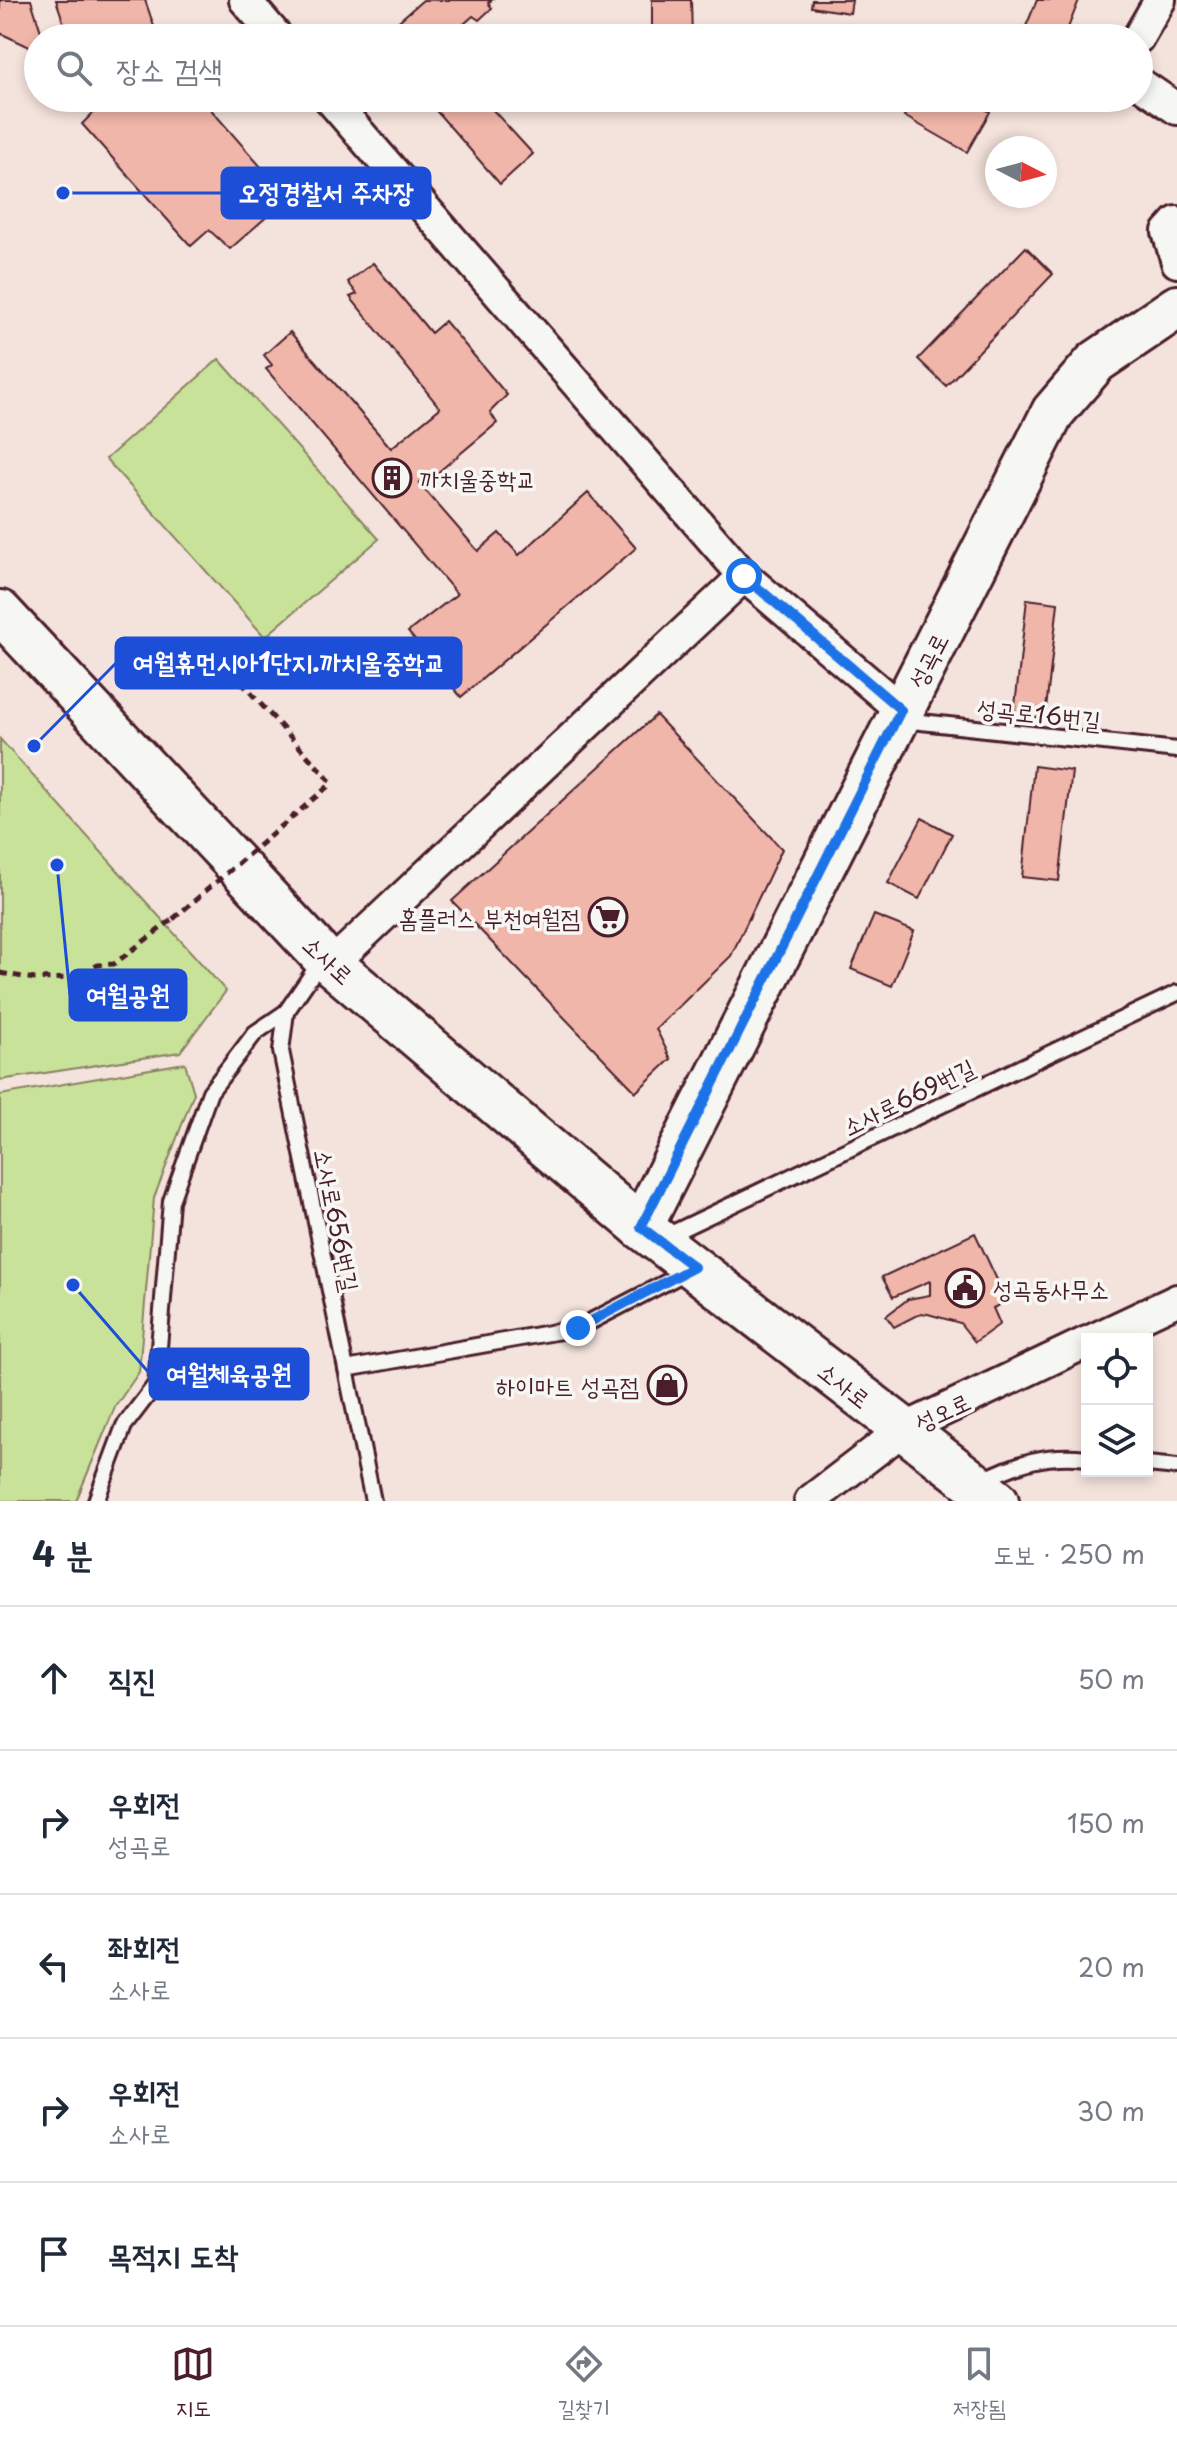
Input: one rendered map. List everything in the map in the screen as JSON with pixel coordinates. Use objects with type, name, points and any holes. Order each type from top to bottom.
[{"type":"street","points":[[245,0],[266,24]]},
{"type":"street","points":[[1146,24],[1160,0]]},
{"type":"street","points":[[1153,93],[1177,109]]},
{"type":"street","points":[[341,112],[744,576],[899,715]]},
{"type":"street","points":[[1177,222],[1168,232],[1177,262]]},
{"type":"street","name":"성곡로","points":[[650,1234],[899,715],[1053,412],[1096,362],[1177,307]]},
{"type":"street","points":[[328,961],[744,576]]},
{"type":"street","name":"소사로","points":[[0,612],[328,961],[650,1234],[986,1493]]},
{"type":"street","points":[[1107,1333],[1177,1300]]},
{"type":"street","name":"성오로","points":[[810,1501],[904,1429],[1081,1345]]},
{"type":"lane","name":"성곡로16번길","points":[[899,715],[1177,750]]},
{"type":"lane","name":"소사로656번길","points":[[328,961],[286,1012],[281,1051],[373,1501]]},
{"type":"lane","name":"소사로669번길","points":[[650,1234],[1177,993]]},
{"type":"lane","points":[[96,1501],[124,1426],[156,1384],[171,1201],[210,1092],[255,1033],[286,1012]]},
{"type":"lane","points":[[346,1369],[578,1328],[694,1267]]},
{"type":"lane","points":[[986,1493],[1018,1463],[1060,1455],[1081,1457]]},
{"type":"lane","points":[[1153,1465],[1177,1467]]},
{"type":"path","points":[[0,973],[35,979],[74,978],[98,965],[114,964],[173,919],[332,783],[241,682]]},
{"type":"green space","points":[[219,359],[379,539],[265,637],[106,459]]},
{"type":"green space","points":[[0,739],[226,991],[180,1052],[0,1080]]},
{"type":"green space","points":[[185,1063],[194,1093],[154,1198],[139,1372],[115,1407],[76,1501],[0,1501],[0,1095]]},
{"type":"building","points":[[0,0],[31,0],[39,24],[24,24],[24,44],[0,33]]},
{"type":"building","points":[[56,0],[145,0],[153,24],[64,24]]},
{"type":"building","points":[[423,0],[492,0],[488,3],[492,8],[479,20],[473,16],[464,24],[395,24]]},
{"type":"building","points":[[652,0],[691,0],[692,24],[652,24]]},
{"type":"building","points":[[812,0],[852,0],[850,13],[811,7]]},
{"type":"building","points":[[1037,0],[1079,0],[1070,24],[1027,24]]},
{"type":"building","points":[[94,112],[213,112],[288,198],[230,249],[209,230],[191,246],[82,124]]},
{"type":"building","points":[[437,112],[495,112],[533,154],[500,184]]},
{"type":"building","points":[[906,112],[990,112],[967,152],[904,116]]},
{"type":"building","points":[[1026,247],[1053,274],[946,386],[918,359]]},
{"type":"building","name":"까치울중학교","points":[[373,263],[431,333],[445,321],[507,395],[490,412],[497,423],[436,474],[432,471],[419,483],[478,551],[499,533],[519,555],[588,493],[636,548],[461,697],[408,632],[457,594],[266,369],[272,365],[264,355],[290,332],[391,448],[440,408],[350,297],[357,294],[348,282]]},
{"type":"building","points":[[1027,599],[1058,603],[1045,718],[1014,715]]},
{"type":"building","name":"홈플러스 부천여월점","points":[[656,715],[782,849],[731,956],[656,1029],[671,1059],[636,1092],[452,901]]},
{"type":"building","points":[[1034,766],[1072,771],[1059,881],[1022,877]]},
{"type":"building","points":[[922,818],[952,834],[919,899],[888,883]]},
{"type":"building","points":[[874,915],[914,931],[892,986],[851,969]]},
{"type":"building","name":"성곡동사무소","points":[[975,1233],[1007,1301],[993,1308],[1000,1324],[975,1342],[960,1323],[928,1314],[921,1313],[894,1327],[886,1316],[908,1299],[930,1295],[930,1281],[893,1297],[882,1277]]},
{"type":"place","name":"오정경찰서 주차장","points":[[63,193]]},
{"type":"place","name":"까치울중학교","points":[[392,478]]},
{"type":"place","name":"여월휴먼시아1단지.까치울중학교","points":[[34,746]]},
{"type":"place","name":"여월공원","points":[[57,865]]},
{"type":"place","name":"홈플러스 부천여월점","points":[[608,917]]},
{"type":"place","name":"여월체육공원","points":[[73,1285]]},
{"type":"place","name":"성곡동사무소","points":[[965,1288]]},
{"type":"place","name":"하이마트 성곡점","points":[[667,1385]]},
{"type":"route","points":[[578,1328],[694,1267],[641,1227],[901,710],[744,576]]}]
